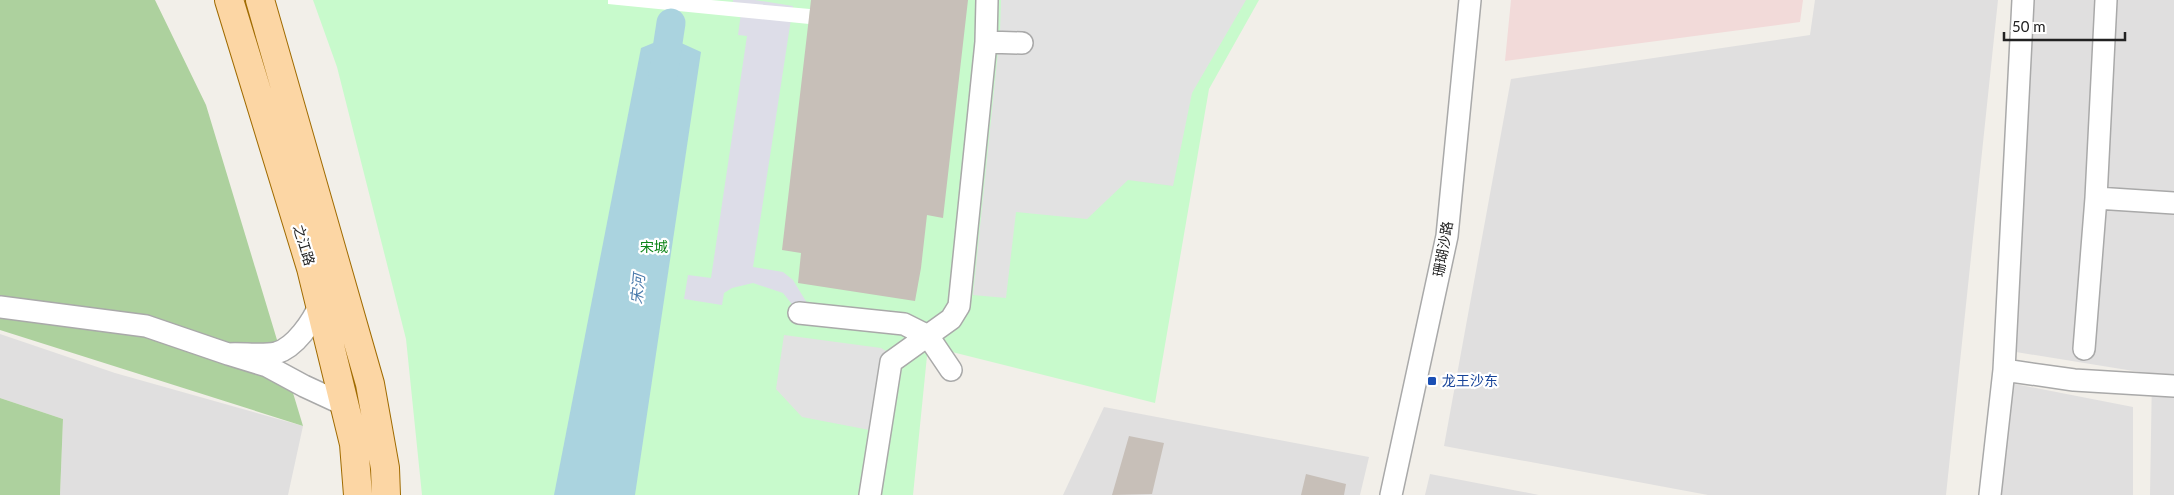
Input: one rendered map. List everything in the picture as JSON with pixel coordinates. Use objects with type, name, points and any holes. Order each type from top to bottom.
[{"type":"main road","name":"之江路","points":[[229,0],[320,304],[354,444],[358,495]]},
{"type":"main road","name":"之江路","points":[[260,0],[370,384],[385,468],[386,495]]},
{"type":"street","points":[[870,495],[891,362],[951,319],[959,306],[986,42],[987,0]]},
{"type":"street","name":"珊瑚沙路","points":[[1391,495],[1447,236],[1470,0]]},
{"type":"street","points":[[1990,495],[2004,370],[2023,0]]},
{"type":"street","points":[[2084,349],[2096,198],[2106,0]]},
{"type":"street","points":[[986,42],[1022,43]]},
{"type":"street","points":[[2096,198],[2174,203]]},
{"type":"street","points":[[228,354],[277,353],[299,338],[316,314],[320,304]]},
{"type":"street","points":[[0,307],[146,326],[267,366],[304,386],[346,405]]},
{"type":"street","points":[[799,313],[904,324],[928,336],[951,370]]},
{"type":"street","points":[[2004,370],[2074,380],[2174,386]]},
{"type":"shaded area","points":[[733,0],[755,0],[793,6],[753,267],[783,272],[793,280],[807,303],[799,313],[783,293],[753,283],[732,288],[724,293],[722,305],[684,299],[688,275],[711,278],[747,36],[738,35],[742,6],[733,4]]},
{"type":"shaded area","points":[[1001,0],[1246,0],[1192,93],[1173,186],[1128,180],[1087,219],[1016,212],[1006,298],[973,295],[1000,32]]},
{"type":"shaded area","points":[[1511,0],[1803,0],[1800,22],[1505,61]]},
{"type":"shaded area","points":[[1815,0],[1998,0],[1946,495],[1708,495],[1444,446],[1511,79],[1810,35]]},
{"type":"shaded area","points":[[2029,0],[2174,0],[2174,495],[2150,495],[2152,374],[2016,352]]},
{"type":"shaded area","points":[[0,334],[115,373],[303,426],[288,495],[60,495],[63,419],[0,398]]},
{"type":"shaded area","points":[[784,335],[881,348],[893,355],[880,432],[802,417],[776,389]]},
{"type":"shaded area","points":[[1995,380],[2133,407],[2133,495],[1982,495]]},
{"type":"shaded area","points":[[1104,407],[1369,457],[1360,495],[1063,495]]},
{"type":"shaded area","points":[[1430,474],[1539,495],[1425,495]]},
{"type":"green space","points":[[0,0],[155,0],[206,105],[303,426],[0,330]]},
{"type":"green space","name":"宋城","points":[[313,0],[1259,0],[1209,89],[1155,403],[928,346],[913,495],[422,495],[406,339],[337,67]]},
{"type":"green space","points":[[0,398],[63,419],[60,495],[0,495]]},
{"type":"water","points":[[668,37],[701,52],[635,495],[554,495],[641,48]]},
{"type":"pier","points":[[608,0],[711,0],[810,9],[809,24],[608,4]]},
{"type":"building","points":[[811,0],[968,0],[943,218],[927,215],[915,301],[798,283],[801,253],[782,250]]},
{"type":"building","points":[[1129,436],[1164,443],[1152,494],[1112,495]]},
{"type":"building","points":[[1306,474],[1346,484],[1344,495],[1301,495]]},
{"type":"waterway","name":"宋河","points":[[663,75],[671,23]]},
{"type":"place","name":"龙王沙东","points":[[1432,381]]}]
